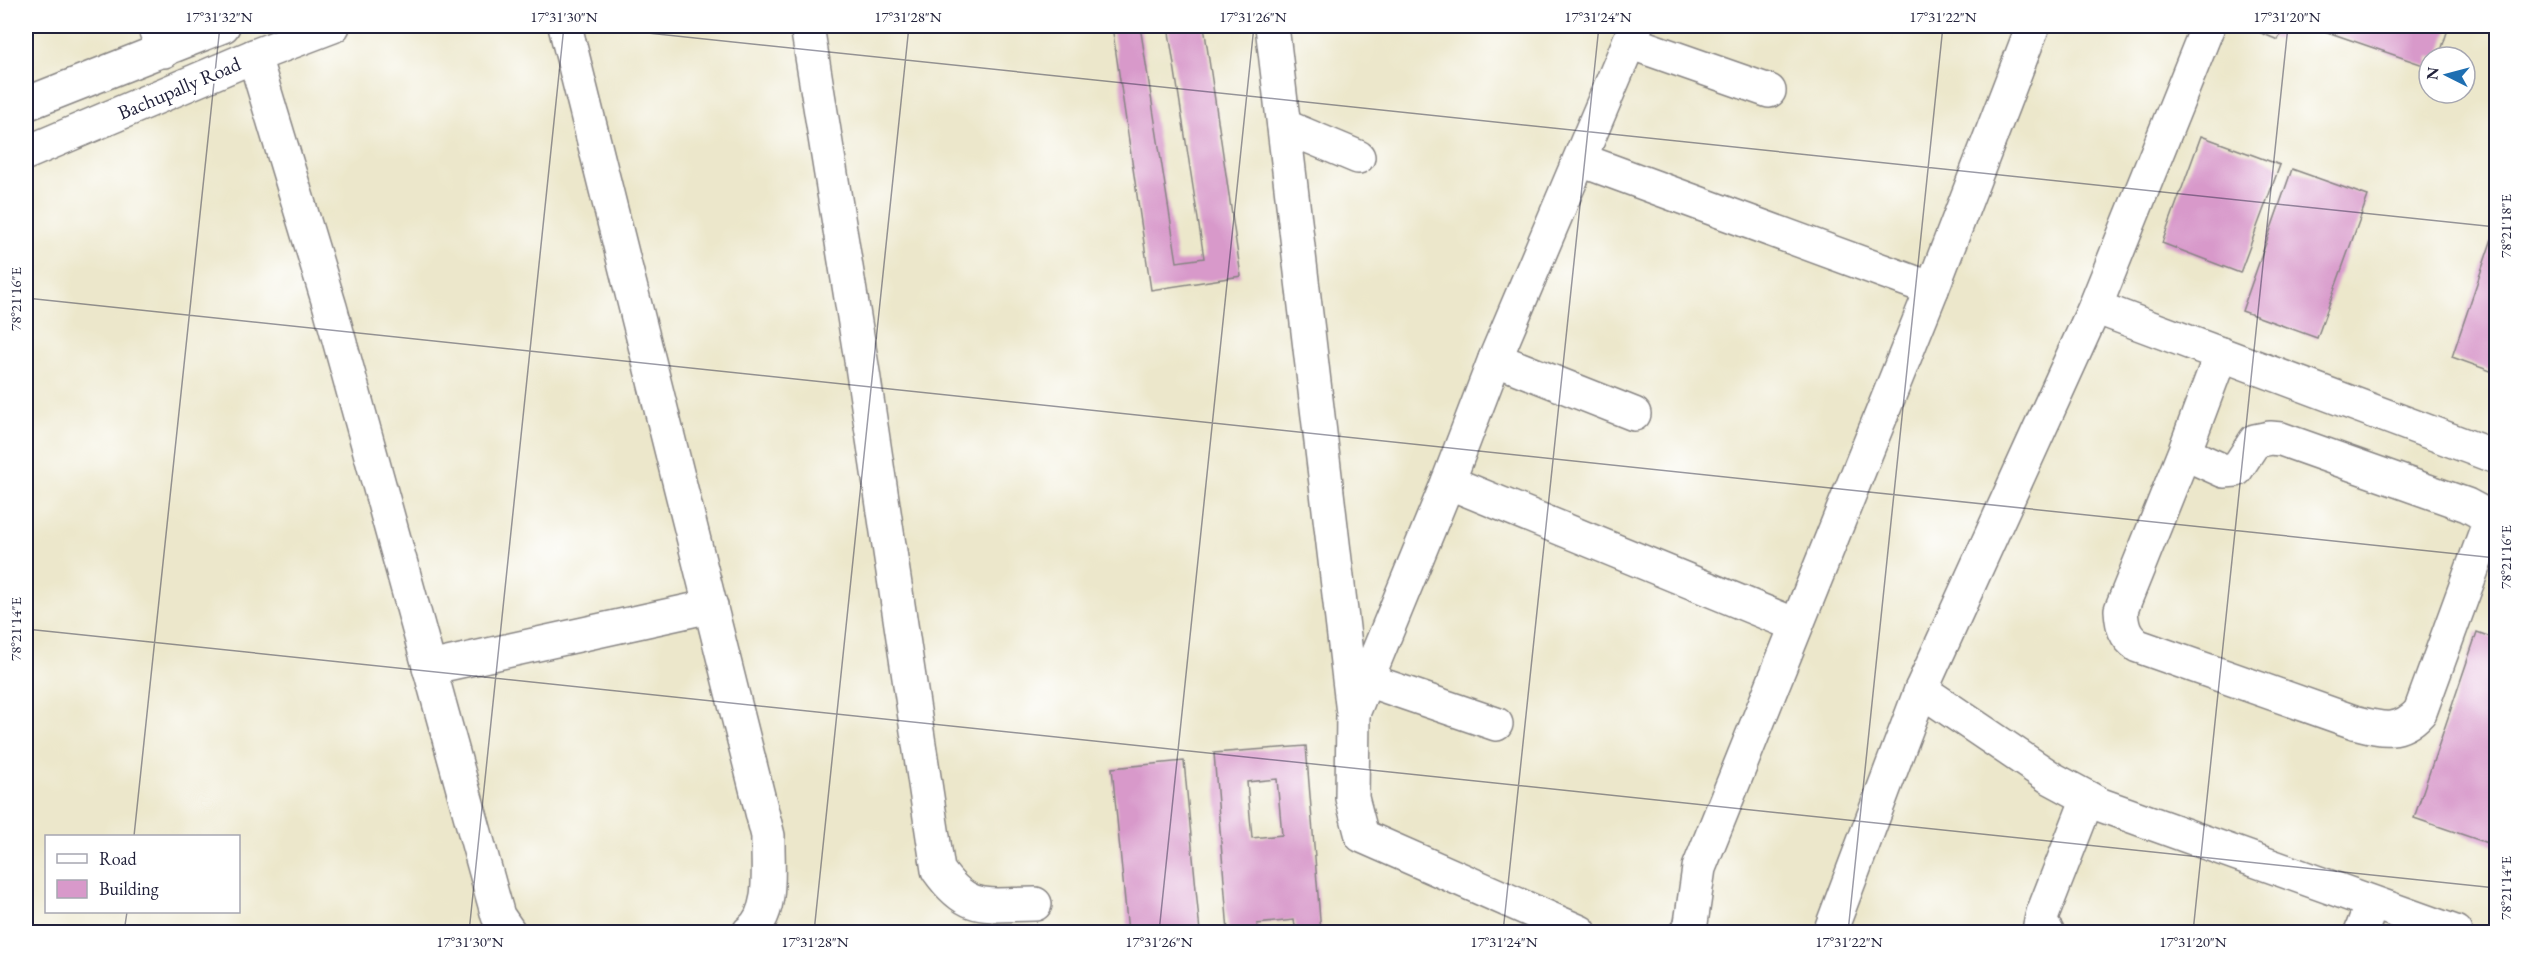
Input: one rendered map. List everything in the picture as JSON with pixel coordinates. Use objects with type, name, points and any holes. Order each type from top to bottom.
[{"type":"street","name":"Bachupally Road","points":[[26,104],[159,38],[223,26]]},
{"type":"street","name":"Bachupally Road","points":[[26,153],[254,56],[333,26]]},
{"type":"street","points":[[564,26],[768,836],[766,903],[757,927],[749,933]]},
{"type":"street","points":[[807,26],[861,355],[938,870],[963,898],[980,904],[1035,904]]},
{"type":"street","points":[[1272,26],[1353,713],[1353,798],[1362,836],[1580,933]]},
{"type":"street","points":[[1686,933],[1690,930],[1699,868],[1932,289],[2033,26]]},
{"type":"street","points":[[1830,933],[1921,690],[2095,307],[2208,26]]},
{"type":"street","points":[[1353,713],[1496,359],[1633,34],[1769,91]]},
{"type":"street","points":[[254,56],[330,307],[498,916],[509,933]]},
{"type":"street","points":[[1284,126],[1358,157]]},
{"type":"street","points":[[1581,160],[1932,289]]},
{"type":"street","points":[[2095,307],[2496,457]]},
{"type":"street","points":[[2184,453],[2224,471],[2236,470],[2255,441],[2270,438],[2281,439],[2467,505],[2480,512],[2489,522],[2420,712],[2412,720],[2401,726],[2382,730],[2354,722],[2138,646],[2129,639],[2122,627],[2121,610],[2221,354]]},
{"type":"street","points":[[1496,359],[1634,414]]},
{"type":"street","points":[[1448,482],[1796,625]]},
{"type":"street","points":[[429,668],[711,606]]},
{"type":"street","points":[[1367,680],[1496,723]]},
{"type":"street","points":[[1921,690],[2052,778],[2112,809],[2455,933]]},
{"type":"street","points":[[2047,933],[2040,926],[2043,913],[2088,798]]},
{"type":"street","points":[[2361,933],[2372,903]]},
{"type":"building","points":[[1112,26],[1140,26],[1177,262],[1204,258],[1168,26],[1204,26],[1241,276],[1151,290]]},
{"type":"building","points":[[2244,26],[2284,26],[2278,40]]},
{"type":"building","points":[[2310,26],[2449,26],[2443,45],[2417,45],[2417,63]]},
{"type":"building","points":[[2201,136],[2280,165],[2240,273],[2162,243]]},
{"type":"building","points":[[2292,169],[2368,196],[2317,338],[2242,311]]},
{"type":"building","points":[[2496,227],[2496,373],[2452,357]]},
{"type":"building","points":[[2477,632],[2496,639],[2496,846],[2414,818]]},
{"type":"building","points":[[1306,746],[1321,932],[1296,932],[1294,920],[1257,924],[1258,932],[1228,932],[1214,753]],"holes":[[[1277,779],[1282,835],[1252,838],[1247,782]]]},
{"type":"building","points":[[1184,761],[1200,932],[1128,932],[1112,768]]}]
